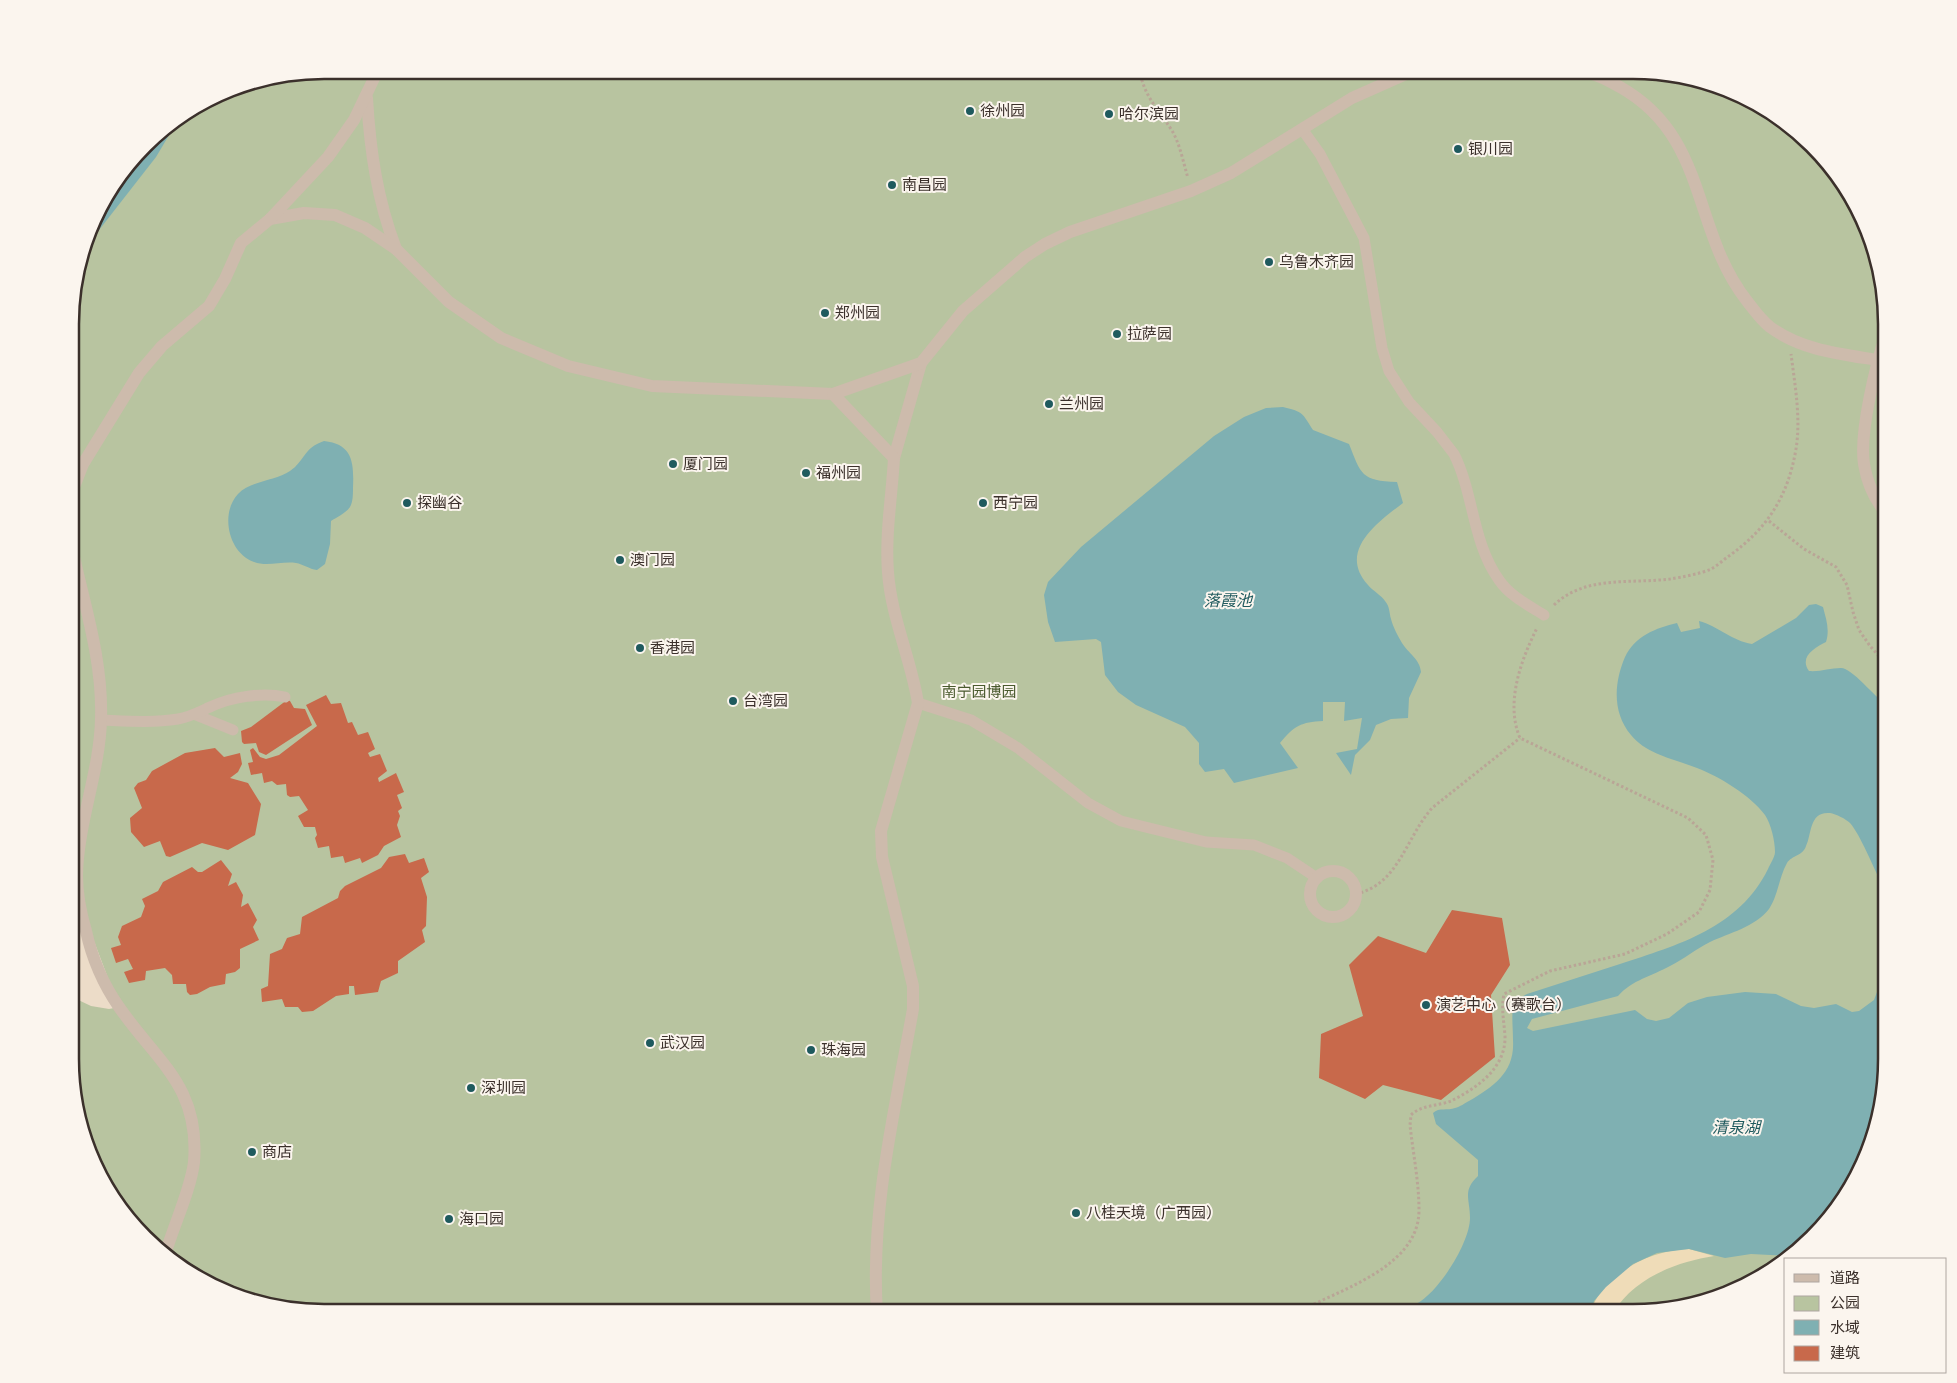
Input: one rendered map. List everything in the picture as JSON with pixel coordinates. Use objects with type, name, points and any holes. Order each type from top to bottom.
[{"type":"street","points":[[79,459],[139,373],[162,346],[209,306],[225,279],[241,243],[270,219],[328,157],[354,120],[374,79]]},
{"type":"street","points":[[876,1304],[874,1274],[878,1207],[913,1009],[913,986],[882,857],[881,831],[918,703],[915,683],[893,604],[888,572],[894,458],[921,362],[963,311],[1025,257],[1045,244],[1070,232],[1191,191],[1231,173],[1352,98],[1395,79]]},
{"type":"street","points":[[1605,79],[1639,98],[1666,125],[1691,169],[1716,250],[1734,285],[1768,326],[1790,339],[1822,351],[1878,360],[1864,439],[1864,463],[1870,487],[1878,504]]},
{"type":"street","points":[[367,97],[370,150],[376,182],[386,222],[396,249]]},
{"type":"street","points":[[270,219],[304,213],[335,215],[365,228],[396,249],[449,302],[501,338],[568,366],[652,386],[833,394],[921,362]]},
{"type":"street","points":[[833,394],[894,458]]},
{"type":"street","points":[[79,578],[96,650],[101,720],[79,846]]},
{"type":"street","points":[[1331,872],[1339,872],[1352,880],[1356,894],[1355,902],[1345,914],[1331,917],[1318,912],[1311,899],[1310,891],[1317,878],[1331,872]]},
{"type":"street","points":[[79,890],[85,930],[102,979],[119,1007],[179,1082],[190,1110],[194,1139],[194,1163],[168,1248]]},
{"type":"lane","points":[[1302,129],[1320,154],[1364,238],[1382,348],[1396,384],[1454,454],[1460,466],[1478,539],[1499,581],[1512,595],[1544,615]]},
{"type":"lane","points":[[101,720],[141,722],[178,719],[196,715],[211,706],[252,696],[271,694],[285,697]]},
{"type":"lane","points":[[918,703],[971,720],[1018,748],[1088,803],[1121,821],[1206,842],[1254,845],[1287,858],[1317,878]]},
{"type":"lane","points":[[196,715],[233,730]]},
{"type":"path","points":[[1143,79],[1154,108],[1172,130],[1181,151],[1191,191]]},
{"type":"path","points":[[1314,1304],[1391,1264],[1414,1237],[1419,1211],[1410,1126],[1411,1115],[1415,1111],[1449,1102],[1473,1089],[1491,1073],[1502,1058],[1505,1038],[1501,1010],[1504,994],[1550,971],[1625,954],[1667,934],[1699,912],[1710,890],[1713,860],[1706,835],[1688,818],[1520,738],[1515,726],[1515,687],[1544,615],[1557,602],[1576,590],[1600,583],[1670,579],[1710,569],[1741,547],[1768,520],[1788,483],[1796,448],[1796,398],[1790,339]]},
{"type":"path","points":[[1768,520],[1804,549],[1836,567],[1847,585],[1853,612],[1860,630],[1878,655]]},
{"type":"path","points":[[1356,894],[1369,891],[1385,881],[1423,818],[1432,808],[1520,738]]},
{"type":"green space","name":"南宁园博园","points":[[308,79],[1649,79],[1681,83],[1727,97],[1756,112],[1782,129],[1828,175],[1853,215],[1870,260],[1878,308],[1878,1075],[1874,1107],[1860,1153],[1845,1182],[1828,1208],[1782,1254],[1742,1279],[1697,1296],[1649,1304],[308,1304],[276,1300],[230,1286],[201,1271],[175,1254],[129,1208],[104,1168],[87,1123],[79,1075],[79,308],[83,276],[97,230],[120,188],[140,162],[175,129],[215,104],[260,87]]},
{"type":"sand","points":[[1689,1249],[1714,1256],[1671,1267],[1657,1274],[1632,1290],[1620,1304],[1594,1304],[1605,1286],[1630,1266],[1644,1259],[1674,1250]]},
{"type":"shaded area","points":[[79,895],[81,907],[119,1007],[109,1009],[91,1006],[79,1000]]},
{"type":"water","points":[[170,133],[156,157],[95,235],[104,215],[129,175]]},
{"type":"water","name":"落霞池","points":[[1283,407],[1302,414],[1313,430],[1349,444],[1356,462],[1364,474],[1376,480],[1397,482],[1403,503],[1364,538],[1359,549],[1357,561],[1360,572],[1368,585],[1387,603],[1396,631],[1404,647],[1418,663],[1421,672],[1409,698],[1408,718],[1391,719],[1376,725],[1370,740],[1355,755],[1351,775],[1336,753],[1357,749],[1362,718],[1344,721],[1345,702],[1323,702],[1323,721],[1309,722],[1298,726],[1280,743],[1298,768],[1234,783],[1224,769],[1205,772],[1199,764],[1199,743],[1185,727],[1136,705],[1118,692],[1105,675],[1101,642],[1096,639],[1055,642],[1048,622],[1044,595],[1048,582],[1081,547],[1214,436],[1244,417],[1266,408]]},
{"type":"water","points":[[324,441],[341,446],[346,451],[350,456],[353,471],[352,503],[344,513],[331,521],[330,544],[325,564],[317,570],[296,563],[259,563],[245,557],[233,542],[230,532],[228,521],[232,502],[238,494],[249,486],[290,471],[312,447]]},
{"type":"water","name":"清泉湖","points":[[1816,604],[1823,607],[1828,633],[1826,642],[1813,650],[1807,657],[1806,666],[1809,671],[1846,669],[1878,698],[1878,876],[1850,823],[1835,814],[1823,813],[1812,824],[1805,849],[1787,863],[1769,909],[1757,920],[1710,942],[1663,970],[1636,982],[1618,996],[1532,1019],[1527,1028],[1533,1031],[1635,1010],[1647,1019],[1656,1021],[1669,1018],[1688,1003],[1707,997],[1745,992],[1776,994],[1801,1006],[1814,1008],[1836,1004],[1852,1012],[1859,1011],[1874,1000],[1878,989],[1878,1075],[1874,1107],[1860,1153],[1853,1168],[1828,1208],[1795,1243],[1780,1255],[1751,1254],[1725,1258],[1689,1249],[1657,1253],[1633,1264],[1606,1287],[1593,1304],[1416,1304],[1425,1298],[1443,1279],[1459,1253],[1469,1228],[1468,1191],[1478,1176],[1478,1160],[1436,1124],[1433,1113],[1438,1110],[1452,1109],[1469,1101],[1487,1090],[1507,1069],[1513,1051],[1512,1015],[1514,1001],[1527,994],[1664,949],[1705,931],[1724,920],[1741,906],[1756,889],[1774,856],[1774,843],[1769,823],[1765,815],[1751,800],[1715,776],[1653,752],[1631,735],[1620,717],[1617,697],[1621,667],[1625,657],[1640,638],[1661,627],[1677,623],[1681,632],[1700,628],[1699,621],[1738,640],[1752,644],[1796,618],[1809,605]]},
{"type":"building","points":[[326,695],[331,704],[341,703],[348,723],[352,722],[358,735],[368,732],[375,749],[368,753],[370,757],[380,754],[387,771],[378,778],[379,782],[396,773],[404,792],[397,795],[402,808],[398,811],[400,816],[397,825],[401,837],[384,846],[378,855],[362,863],[360,858],[345,863],[343,856],[331,858],[329,846],[318,848],[315,838],[317,835],[315,827],[304,827],[298,816],[308,810],[299,796],[290,797],[287,795],[286,784],[277,785],[272,781],[264,783],[262,773],[251,775],[248,763],[253,762],[250,750],[253,748],[260,757],[266,759],[279,755],[317,726],[306,705]]},
{"type":"building","points":[[287,700],[290,701],[294,708],[305,709],[312,725],[266,755],[259,752],[256,743],[244,744],[242,742],[241,731],[251,727]]},
{"type":"building","points":[[215,748],[224,757],[240,753],[242,764],[238,772],[230,778],[248,783],[261,804],[255,835],[228,850],[202,843],[170,857],[166,856],[160,841],[144,847],[131,832],[130,818],[142,808],[134,788],[138,783],[146,780],[152,771],[185,753]]},
{"type":"building","points":[[405,854],[409,863],[424,858],[429,872],[421,878],[427,897],[426,926],[422,930],[425,942],[398,961],[398,973],[381,981],[378,992],[355,995],[354,986],[349,986],[349,994],[336,996],[313,1011],[302,1012],[298,1007],[285,1007],[282,999],[262,1002],[261,989],[268,986],[270,954],[282,949],[287,938],[300,934],[302,917],[338,898],[340,891],[345,886],[381,868],[389,857]]},
{"type":"building","points":[[221,860],[232,874],[228,886],[236,882],[243,895],[241,907],[248,903],[257,920],[253,927],[259,940],[240,949],[240,968],[235,972],[226,974],[225,984],[210,987],[197,994],[190,995],[187,992],[186,984],[173,984],[172,975],[165,968],[146,971],[145,980],[129,983],[124,972],[133,969],[128,959],[116,963],[111,948],[121,945],[118,937],[122,926],[141,917],[145,906],[142,899],[158,891],[163,882],[192,867],[198,872],[202,872]]},
{"type":"building","name":"演艺中心（赛歌台）","points":[[1452,910],[1502,918],[1510,965],[1491,995],[1495,1057],[1441,1100],[1383,1085],[1365,1099],[1319,1078],[1321,1034],[1363,1016],[1349,965],[1378,936],[1426,953]]},
{"type":"place","name":"徐州园","points":[[970,111]]},
{"type":"place","name":"哈尔滨园","points":[[1109,114]]},
{"type":"place","name":"银川园","points":[[1458,149]]},
{"type":"place","name":"南昌园","points":[[892,185]]},
{"type":"place","name":"乌鲁木齐园","points":[[1269,262]]},
{"type":"place","name":"郑州园","points":[[825,313]]},
{"type":"place","name":"拉萨园","points":[[1117,334]]},
{"type":"place","name":"兰州园","points":[[1049,404]]},
{"type":"place","name":"厦门园","points":[[673,464]]},
{"type":"place","name":"福州园","points":[[806,473]]},
{"type":"place","name":"探幽谷","points":[[407,503]]},
{"type":"place","name":"西宁园","points":[[983,503]]},
{"type":"place","name":"澳门园","points":[[620,560]]},
{"type":"place","name":"香港园","points":[[640,648]]},
{"type":"place","name":"台湾园","points":[[733,701]]},
{"type":"place","name":"演艺中心（赛歌台）","points":[[1426,1005]]},
{"type":"place","name":"武汉园","points":[[650,1043]]},
{"type":"place","name":"珠海园","points":[[811,1050]]},
{"type":"place","name":"深圳园","points":[[471,1088]]},
{"type":"place","name":"商店","points":[[252,1152]]},
{"type":"place","name":"八桂天境（广西园）","points":[[1076,1213]]},
{"type":"place","name":"海口园","points":[[449,1219]]}]
